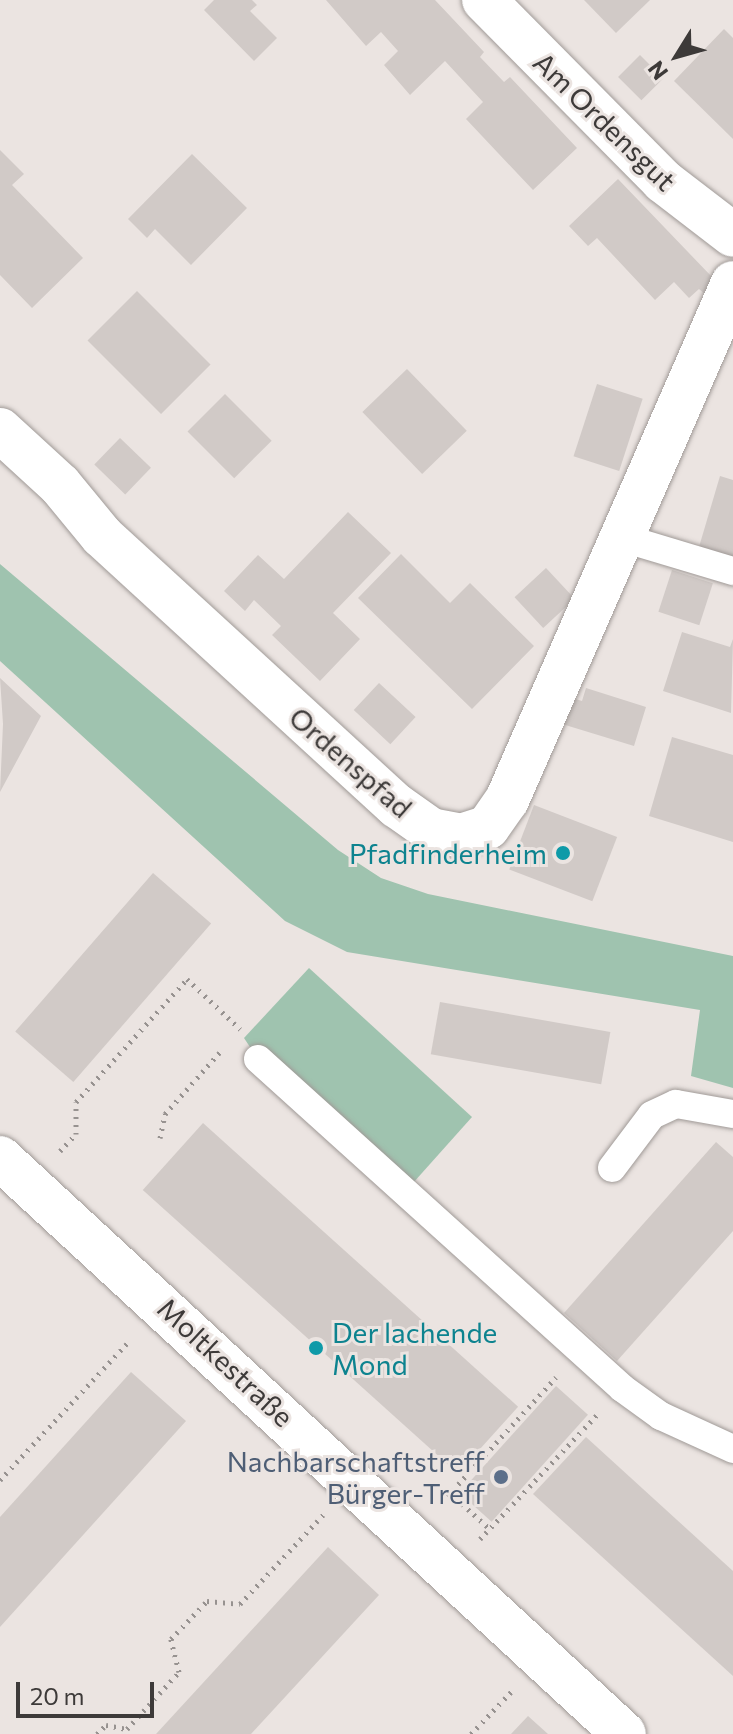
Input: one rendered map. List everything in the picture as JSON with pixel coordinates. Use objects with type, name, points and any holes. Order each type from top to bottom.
[{"type":"street","name":"Am Ordensgut","points":[[484,0],[663,181],[733,235]]},
{"type":"street","name":"Ordenspfad","points":[[0,430],[60,485],[102,536],[397,806],[431,830],[461,836],[488,827],[507,800],[733,283]]},
{"type":"street","name":"Moltkestraße","points":[[0,1158],[624,1734]]},
{"type":"lane","points":[[623,538],[733,571]]},
{"type":"lane","points":[[258,1059],[622,1388],[661,1416],[733,1449]]},
{"type":"lane","points":[[612,1168],[652,1115],[676,1104],[733,1114]]},
{"type":"path","points":[[56,1156],[76,1134],[76,1102],[187,979],[240,1029],[258,1059]]},
{"type":"path","points":[[160,1138],[165,1114],[206,1067]]},
{"type":"path","points":[[0,1480],[128,1343]]},
{"type":"path","points":[[441,1503],[581,1350]]},
{"type":"path","points":[[481,1539],[622,1388]]},
{"type":"path","points":[[450,1493],[490,1529]]},
{"type":"path","points":[[97,1734],[106,1725],[127,1729],[179,1672],[171,1639],[207,1601],[240,1604],[322,1517]]},
{"type":"path","points":[[471,1734],[511,1691]]},
{"type":"green space","points":[[0,564],[338,850],[381,878],[428,894],[733,956],[733,1088],[691,1076],[700,1010],[347,952],[285,921],[0,661]]},
{"type":"green space","points":[[309,968],[472,1117],[405,1192],[258,1059],[244,1038]]},
{"type":"building","points":[[214,0],[252,0],[257,5],[250,11],[277,38],[254,61],[204,10]]},
{"type":"building","points":[[326,0],[435,0],[484,52],[480,57],[504,82],[510,77],[577,148],[533,190],[466,119],[483,102],[445,61],[410,95],[384,65],[398,51],[381,32],[366,46]]},
{"type":"building","points":[[584,0],[650,0],[616,33]]},
{"type":"building","points":[[724,29],[733,38],[733,139],[674,81]]},
{"type":"building","points":[[640,55],[663,78],[641,100],[618,77]]},
{"type":"building","points":[[0,150],[24,174],[12,185],[83,258],[32,308],[0,275]]},
{"type":"building","points":[[192,154],[247,208],[191,265],[155,229],[147,238],[128,219]]},
{"type":"building","points":[[618,179],[712,277],[713,301],[699,289],[689,298],[674,282],[655,300],[597,238],[588,246],[569,226]]},
{"type":"building","points":[[137,291],[211,365],[161,414],[88,340]]},
{"type":"building","points":[[407,369],[467,431],[422,474],[362,412]]},
{"type":"building","points":[[597,384],[643,399],[619,471],[574,456]]},
{"type":"building","points":[[225,394],[272,441],[234,478],[188,431]]},
{"type":"building","points":[[120,438],[151,468],[125,494],[94,465]]},
{"type":"building","points":[[720,476],[733,480],[733,558],[699,547]]},
{"type":"building","points":[[348,512],[391,553],[333,613],[360,639],[320,681],[272,635],[281,626],[254,600],[245,611],[224,591],[258,555],[284,579]]},
{"type":"building","points":[[401,554],[450,603],[470,583],[534,646],[472,709],[358,598]]},
{"type":"building","points":[[546,568],[575,599],[543,628],[515,597]]},
{"type":"building","points":[[672,570],[713,583],[699,625],[658,612]]},
{"type":"building","points":[[682,632],[730,647],[733,639],[731,713],[663,691]]},
{"type":"building","points":[[0,678],[41,716],[0,792],[3,724]]},
{"type":"building","points":[[379,683],[416,717],[390,744],[354,710]]},
{"type":"building","points":[[586,688],[646,707],[634,746],[562,724],[569,697],[582,701]]},
{"type":"building","points":[[672,737],[733,755],[733,842],[649,816]]},
{"type":"building","name":"Pfadfinderheim","points":[[534,805],[617,837],[592,901],[509,869]]},
{"type":"building","points":[[153,873],[211,924],[73,1082],[15,1031]]},
{"type":"building","points":[[440,1002],[610,1032],[601,1084],[431,1054]]},
{"type":"building","points":[[203,1123],[518,1407],[458,1474],[143,1190]]},
{"type":"building","points":[[716,1142],[733,1157],[733,1231],[617,1361],[564,1313]]},
{"type":"building","points":[[131,1372],[186,1421],[0,1627],[0,1517]]},
{"type":"building","points":[[556,1386],[588,1415],[492,1522],[460,1493]]},
{"type":"building","points":[[586,1437],[733,1571],[733,1676],[533,1494]]},
{"type":"building","points":[[328,1547],[379,1595],[251,1734],[156,1734]]},
{"type":"building","points":[[528,1716],[548,1734],[511,1734]]},
{"type":"place","name":"Pfadfinderheim","points":[[563,853]]},
{"type":"place","name":"Der lachende Mond","points":[[316,1348]]},
{"type":"place","name":"Nachbarschaftstreff Bürger-Treff","points":[[501,1477]]}]
